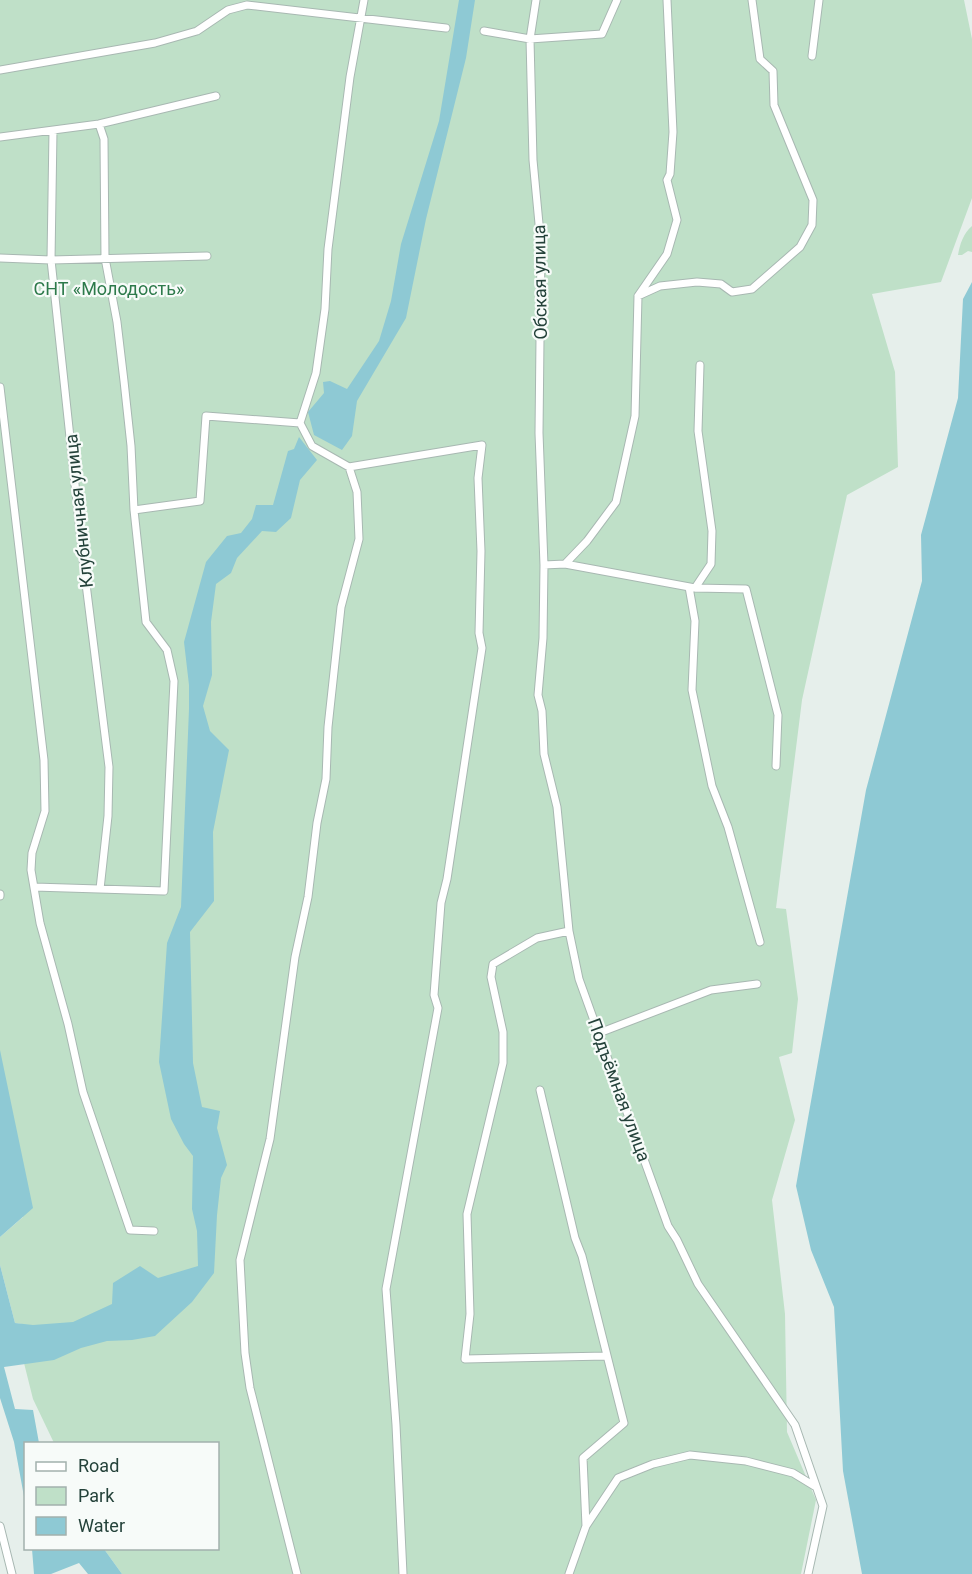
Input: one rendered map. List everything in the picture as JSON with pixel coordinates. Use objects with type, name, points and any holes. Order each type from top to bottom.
[{"type":"street","points":[[364,0],[350,77],[328,249],[325,309],[316,373],[300,423],[312,446],[349,467],[482,445],[478,478],[481,551],[479,633],[482,648],[447,879],[441,903],[434,994],[438,1008],[386,1289],[396,1425],[403,1574]]},
{"type":"street","name":"Обская улица","points":[[536,0],[530,39],[533,160],[541,245],[539,433],[544,565]]},
{"type":"street","points":[[484,31],[530,39],[602,34],[617,0]]},
{"type":"street","points":[[564,564],[587,541],[616,502],[635,416],[638,296],[668,254],[676,220],[667,180],[670,174],[674,132],[668,0]]},
{"type":"street","points":[[638,296],[660,285],[697,282],[721,284],[732,292],[752,289],[800,247],[812,225],[813,200],[774,105],[773,71],[760,59],[752,0]]},
{"type":"street","points":[[812,56],[819,0]]},
{"type":"street","points":[[0,70],[155,43],[197,31],[228,10],[247,5],[446,28]]},
{"type":"street","points":[[0,137],[99,124],[216,96]]},
{"type":"street","points":[[34,888],[164,891],[174,681],[166,650],[146,622],[120,345],[105,258],[104,139],[99,124]]},
{"type":"street","name":"Клубничная улица","points":[[53,131],[51,260],[84,568],[109,767],[108,816],[100,889]]},
{"type":"street","points":[[0,258],[51,260],[207,256]]},
{"type":"street","points":[[700,365],[698,431],[712,531],[711,564],[692,588],[694,621],[692,690],[712,786],[728,827],[760,942]]},
{"type":"street","points":[[0,387],[44,760],[45,811],[32,854],[31,870],[39,923],[68,1024],[83,1092],[130,1230],[154,1231]]},
{"type":"street","points":[[134,510],[200,501],[206,416],[300,423]]},
{"type":"street","points":[[297,1574],[250,1388],[245,1353],[240,1260],[270,1139],[295,957],[308,897],[317,824],[326,779],[328,727],[341,608],[359,539],[357,492],[349,467]]},
{"type":"street","points":[[544,565],[564,564],[692,588],[746,589],[778,715],[776,766]]},
{"type":"street","name":"Подъёмная улица","points":[[544,565],[543,638],[538,695],[542,711],[544,754],[557,807],[569,931],[579,979],[668,1226],[678,1240],[698,1284],[795,1425],[823,1506],[808,1574]]},
{"type":"street","points":[[569,931],[537,938],[493,964],[490,977],[503,1032],[503,1063],[467,1214],[470,1314],[465,1359],[607,1356]]},
{"type":"street","points":[[598,1033],[711,990],[757,984]]},
{"type":"street","points":[[540,1090],[575,1238],[582,1256],[624,1423],[583,1458],[586,1526]]},
{"type":"street","points":[[569,1574],[586,1526],[618,1478],[653,1464],[690,1455],[746,1461],[793,1473],[816,1487]]},
{"type":"street","points":[[0,1526],[12,1574]]},
{"type":"green space","name":"СНТ «Молодость»","points":[[0,0],[964,0],[972,39],[972,198],[941,282],[872,294],[895,372],[898,467],[847,495],[802,700],[776,908],[786,909],[798,999],[792,1053],[779,1057],[795,1120],[772,1200],[785,1314],[787,1432],[816,1500],[801,1574],[122,1574],[105,1550],[219,1550],[219,1442],[54,1442],[33,1399],[22,1355],[22,1324],[15,1323],[0,1265],[0,1237],[23,1217],[0,1101]]},
{"type":"green space","points":[[972,226],[972,252],[968,251],[958,255],[962,239]]},
{"type":"water","points":[[459,0],[475,0],[466,58],[426,219],[406,318],[357,401],[352,436],[342,450],[314,435],[308,412],[324,393],[323,382],[330,381],[347,389],[379,341],[391,301],[401,244],[439,121]]},
{"type":"water","points":[[972,282],[972,1574],[862,1574],[843,1471],[834,1307],[811,1250],[796,1186],[866,790],[922,581],[921,535],[958,398],[963,299]]},
{"type":"water","points":[[299,437],[317,460],[300,480],[291,518],[276,532],[262,531],[237,558],[231,573],[216,584],[211,622],[212,675],[203,706],[210,731],[229,750],[213,832],[214,901],[190,932],[193,1063],[202,1107],[220,1111],[217,1128],[227,1165],[221,1178],[214,1273],[192,1302],[155,1336],[107,1341],[81,1348],[54,1360],[4,1367],[15,1409],[33,1410],[39,1442],[24,1442],[24,1497],[14,1442],[0,1398],[0,1265],[15,1323],[33,1325],[73,1322],[112,1304],[113,1283],[140,1266],[158,1278],[198,1266],[197,1231],[192,1209],[193,1156],[171,1119],[159,1062],[167,943],[181,907],[189,709],[184,642],[206,562],[227,536],[241,533],[252,519],[256,505],[273,505],[288,451],[294,449]]},
{"type":"water","points":[[0,1050],[33,1208],[0,1237]]},
{"type":"water","points":[[32,1550],[105,1550],[122,1574],[88,1574],[79,1563],[51,1574],[34,1574]]}]
